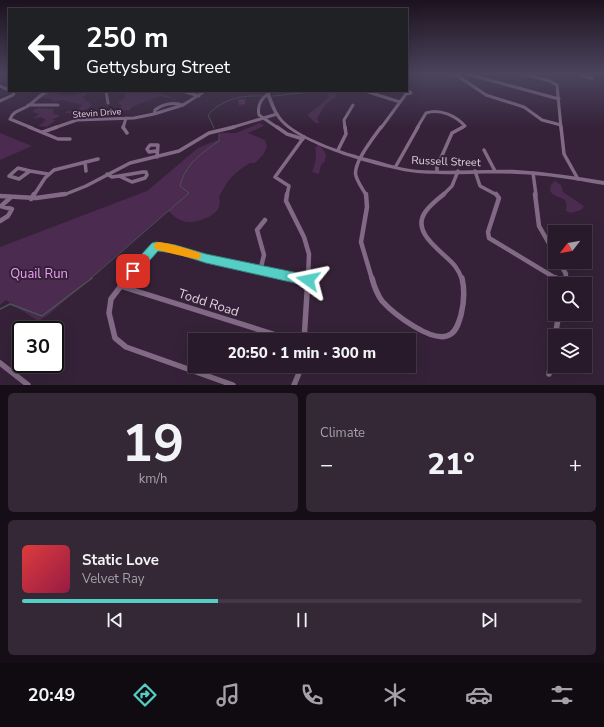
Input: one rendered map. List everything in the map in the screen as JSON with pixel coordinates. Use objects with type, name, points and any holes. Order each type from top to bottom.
[{"type":"street","points":[[0,101],[13,95],[14,93],[13,92]]},
{"type":"street","points":[[45,92],[39,94],[28,105],[13,113],[10,119],[13,122],[60,139],[70,139]]},
{"type":"street","points":[[106,92],[108,103]]},
{"type":"street","points":[[185,92],[199,96]]},
{"type":"street","name":"Stevin Drive","points":[[43,132],[77,120],[126,118],[154,114],[183,105],[204,92]]},
{"type":"street","points":[[268,92],[258,109],[259,114],[287,134],[304,138],[275,177],[286,183],[290,188],[286,201],[307,245],[309,260],[304,333]]},
{"type":"street","name":"Russell Street","points":[[268,92],[277,114],[290,128],[304,138],[361,157],[417,170],[533,173],[578,178],[604,183]]},
{"type":"street","points":[[368,92],[400,102]]},
{"type":"street","points":[[406,92],[361,157],[355,170],[367,198],[361,243],[378,293],[390,308],[425,332],[438,337],[447,336],[455,330],[458,324],[464,287],[457,269],[426,237],[423,231],[422,220],[427,210],[451,188],[458,171]]},
{"type":"street","points":[[482,92],[486,95],[524,107],[543,120],[561,125]]},
{"type":"street","points":[[533,92],[559,99]]},
{"type":"street","points":[[558,92],[565,156],[578,178]]},
{"type":"street","name":"Stevin Drive","points":[[154,114],[156,110],[163,106],[176,103],[183,105]]},
{"type":"street","points":[[28,105],[58,105]]},
{"type":"street","points":[[338,150],[346,134],[344,120],[354,105]]},
{"type":"street","points":[[396,166],[426,113],[430,111],[447,115],[465,126],[452,133],[437,167],[437,171]]},
{"type":"street","points":[[0,196],[31,199],[66,194],[86,186],[130,163],[179,151],[209,133],[247,124],[277,114]]},
{"type":"street","points":[[126,118],[123,128],[127,133]]},
{"type":"street","points":[[484,150],[495,171]]},
{"type":"street","points":[[156,151],[157,156]]},
{"type":"street","points":[[31,199],[48,174],[58,168],[98,158]]},
{"type":"street","points":[[85,162],[86,171]]},
{"type":"street","points":[[30,171],[19,179],[8,176],[18,168],[48,174]]},
{"type":"street","points":[[475,171],[480,186],[496,194],[499,198],[488,231],[488,237],[503,248],[553,277]]},
{"type":"street","points":[[107,174],[112,177],[144,172],[147,175],[144,178],[132,182],[119,176]]},
{"type":"street","points":[[533,173],[540,228],[548,242]]},
{"type":"street","points":[[0,206],[10,198]]},
{"type":"street","points":[[0,206],[12,209],[8,216],[0,221]]},
{"type":"street","points":[[260,271],[264,255],[257,230],[265,220]]},
{"type":"street","points":[[233,385],[126,347],[119,343],[113,332],[109,306],[112,296],[156,246],[175,249],[206,259],[308,280]]},
{"type":"street","name":"Todd Road","points":[[120,286],[270,333]]},
{"type":"street","points":[[0,363],[28,385]]},
{"type":"street","points":[[294,385],[299,373]]},
{"type":"green space","points":[[49,92],[57,92],[62,95],[69,96],[87,92],[83,98],[92,105],[84,111],[66,113],[65,112],[78,109],[82,105],[62,100],[54,102],[50,99],[39,98]]},
{"type":"green space","points":[[122,92],[158,93],[177,100],[160,96],[132,107],[130,110],[117,111],[116,109],[122,106],[118,102],[125,98],[126,95]]},
{"type":"green space","points":[[326,92],[333,92],[337,96],[326,104],[317,118],[319,123],[316,123],[309,117],[308,114],[329,97]]},
{"type":"green space","points":[[39,108],[54,109],[53,114],[59,115],[59,117],[53,119],[56,120],[47,127],[38,126],[44,122],[45,119],[41,117],[33,119],[39,114],[33,112],[33,110]]},
{"type":"green space","name":"Quail Run","points":[[260,123],[264,126],[248,133],[265,140],[267,147],[263,155],[255,163],[250,163],[239,170],[232,177],[219,197],[220,203],[215,213],[198,221],[187,222],[179,219],[168,211],[47,316],[38,321],[6,300],[0,305],[0,247],[147,191],[198,148],[220,139],[219,134],[236,133]]},
{"type":"green space","points":[[0,133],[32,146],[0,160]]},
{"type":"green space","points":[[318,145],[322,148],[326,155],[325,161],[321,165],[319,174],[312,172],[316,154],[315,148]]},
{"type":"green space","points":[[555,181],[561,185],[563,192],[584,206],[581,210],[571,213],[566,211],[566,202],[550,191],[551,185]]},
{"type":"building","points":[[245,99],[245,102],[238,102],[238,100]]},
{"type":"waterway","points":[[273,96],[311,92]]},
{"type":"waterway","points":[[214,128],[208,115],[220,105],[240,97],[262,96]]},
{"type":"waterway","points":[[90,279],[189,193],[180,186],[182,178],[190,165],[206,150],[219,141],[219,134]]},
{"type":"waterway","points":[[0,309],[10,304],[42,316],[92,278]]},
{"type":"slow traffic","points":[[159,246],[175,249],[196,256]]},
{"type":"route","points":[[133,271],[156,246],[175,249],[206,259],[308,280]]}]
